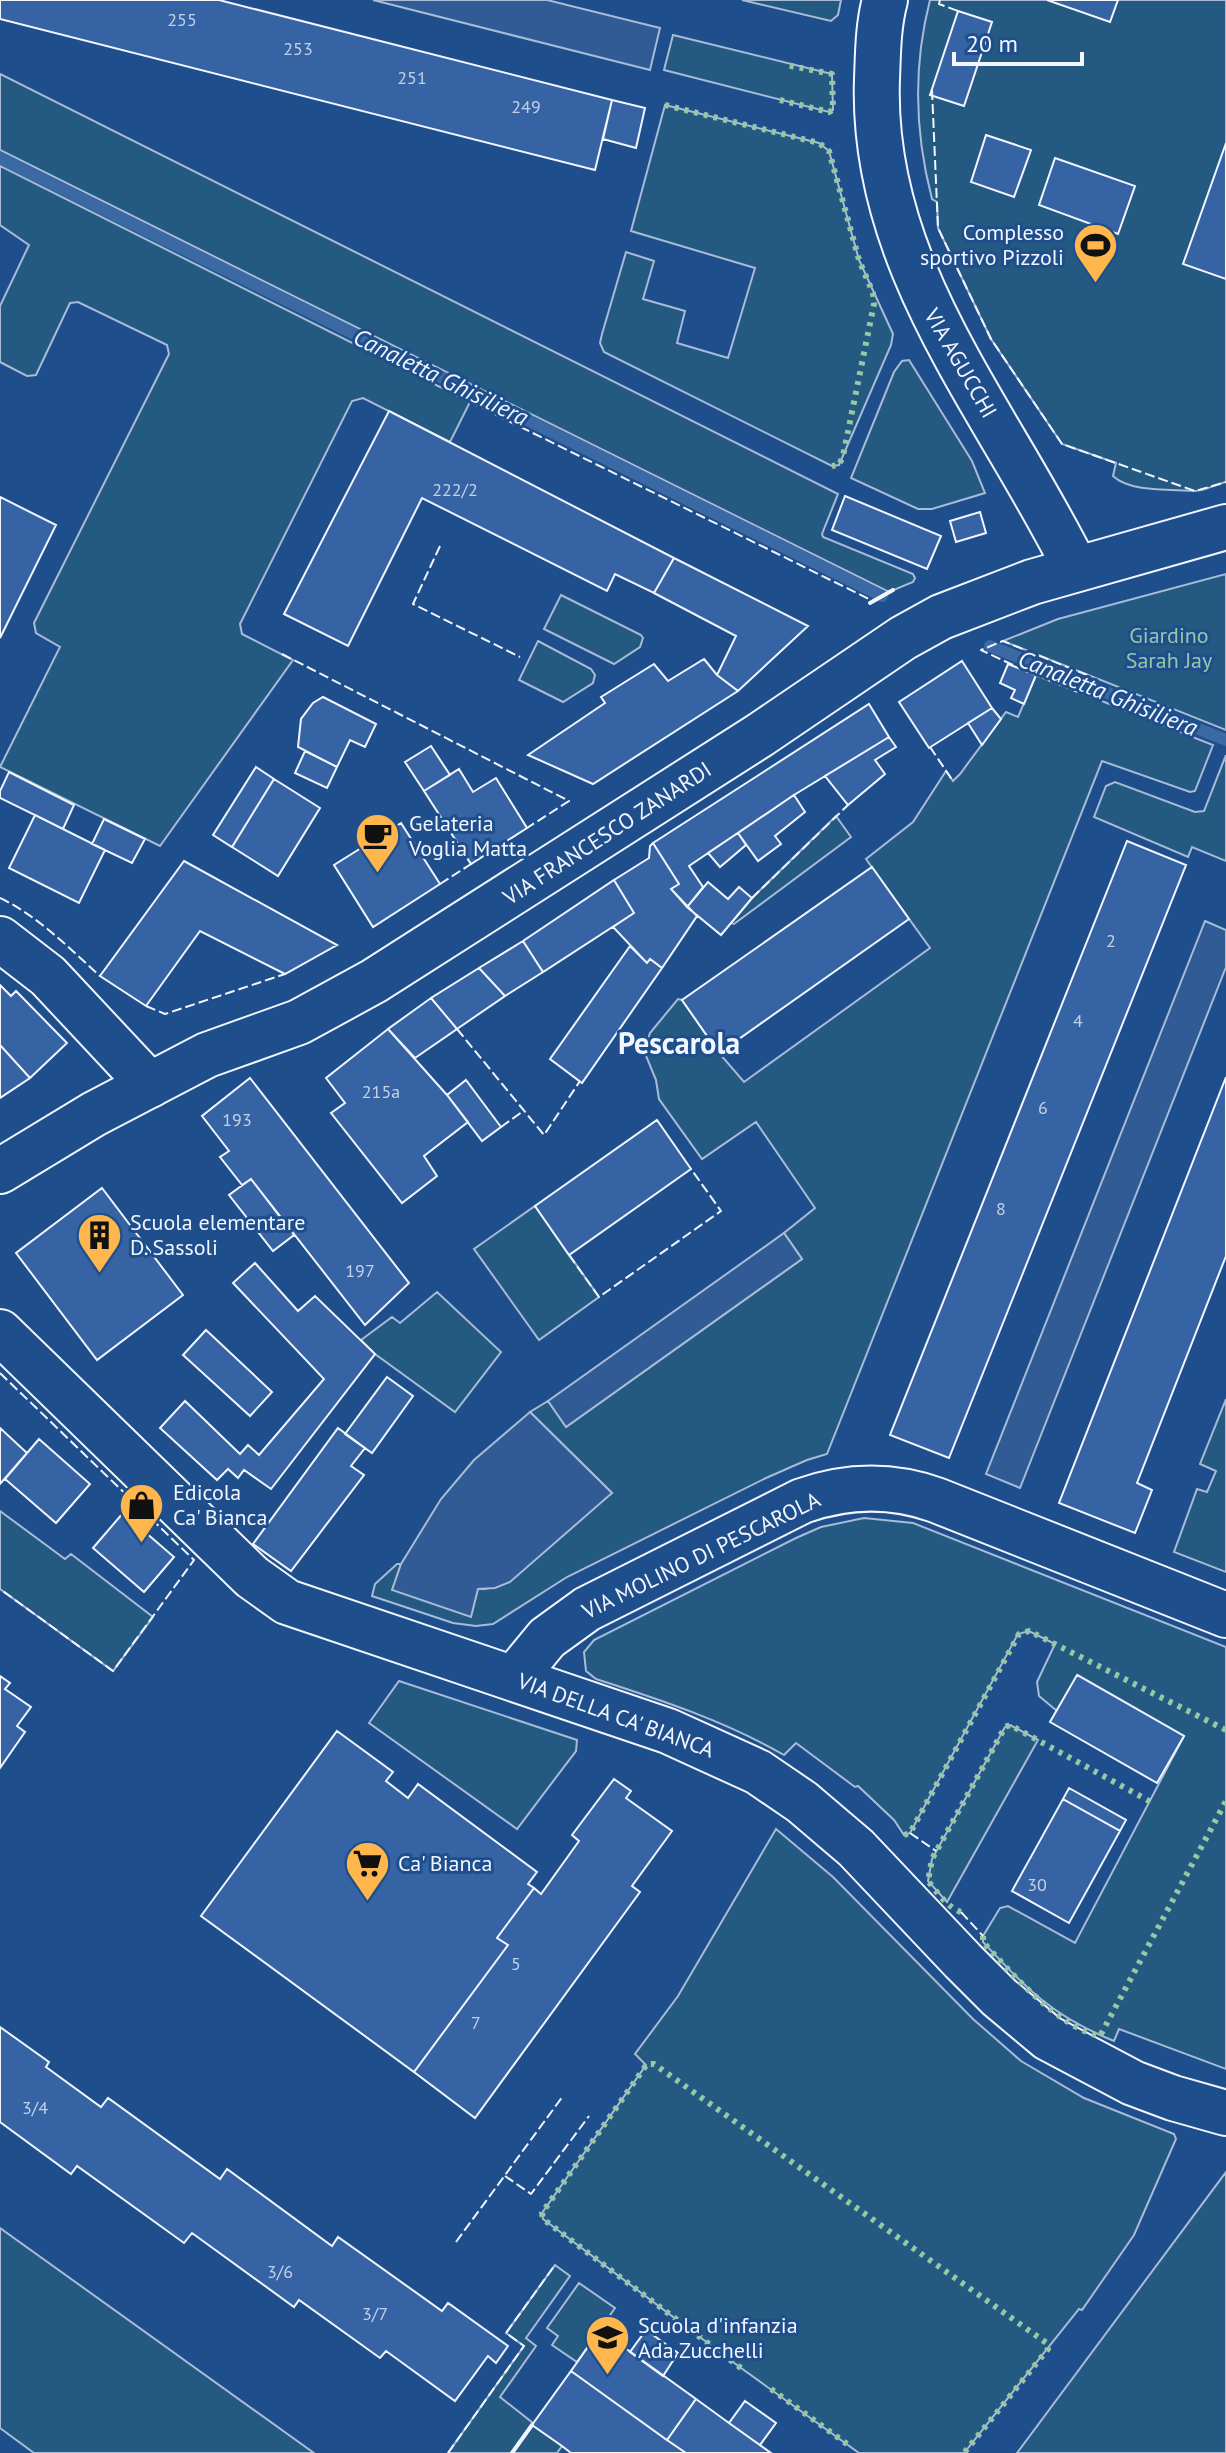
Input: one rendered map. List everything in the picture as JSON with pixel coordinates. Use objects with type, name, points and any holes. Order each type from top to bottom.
[{"type":"street","name":"VIA AGUCCHI","points":[[885,0],[878,60],[878,135],[895,219],[907,257],[925,300],[1039,498],[1076,569]]},
{"type":"street","name":"VIA FRANCESCO ZANARDI","points":[[0,1171],[94,1114],[150,1085],[225,1047],[299,1022],[374,981],[760,735],[903,638],[941,617],[983,599],[1076,569],[1226,527]]},
{"type":"street","points":[[0,939],[48,976],[150,1085]]},
{"type":"street","name":"VIA DELLA CA' BIANCA","points":[[0,1332],[252,1577],[275,1594],[299,1607],[668,1731],[758,1772],[802,1802],[847,1840],[981,1979],[1048,2038],[1133,2083],[1226,2113]]},
{"type":"street","name":"VIA MOLINO DI PESCAROLA","points":[[514,1678],[547,1638],[587,1609],[802,1501],[822,1494],[861,1488],[899,1490],[936,1500],[1226,1615]]},
{"type":"green space","points":[[742,0],[841,0],[838,15],[831,21]]},
{"type":"green space","name":"Complesso sportivo Pizzoli","points":[[930,0],[1226,0],[1226,482],[1195,491],[1141,488],[1121,481],[1113,476],[1116,463],[1062,444],[991,339],[938,228],[937,202],[932,199],[926,174],[918,100],[921,50]]},
{"type":"green space","points":[[673,35],[832,74],[833,110],[829,112],[664,70]]},
{"type":"green space","points":[[0,74],[838,494],[823,537],[913,574],[913,582],[889,592],[0,150]]},
{"type":"green space","points":[[665,105],[819,143],[829,151],[859,260],[893,334],[839,465],[832,466],[604,352],[600,343],[626,252],[654,261],[643,299],[685,311],[677,343],[728,358],[755,268],[631,231]]},
{"type":"green space","points":[[0,166],[470,402],[450,442],[363,398],[352,401],[240,624],[242,634],[293,660],[160,846],[0,767],[60,647],[36,633],[34,623],[169,354],[167,345],[78,302],[70,303],[36,375],[27,376],[0,362],[0,306],[29,245],[0,225]]},
{"type":"green space","points":[[909,360],[972,461],[985,493],[932,509],[918,509],[851,478],[894,372],[902,361]]},
{"type":"green space","name":"Giardino Sarah Jay","points":[[1226,574],[1226,730],[1003,641],[1058,619]]},
{"type":"green space","points":[[561,595],[641,635],[640,647],[614,664],[544,629]]},
{"type":"green space","points":[[538,641],[591,669],[595,675],[593,683],[563,702],[519,680]]},
{"type":"green space","points":[[1036,675],[1213,745],[1195,791],[1190,792],[1102,761],[827,1454],[766,1478],[567,1577],[493,1624],[476,1626],[453,1623],[372,1596],[375,1584],[397,1564],[401,1564],[393,1590],[486,1589],[612,1493],[530,1412],[548,1401],[567,1426],[802,1259],[784,1233],[815,1208],[756,1122],[702,1159],[659,1099],[656,1080],[644,1051],[650,1033],[678,999],[682,1000],[719,1053],[744,1082],[930,948],[866,859],[913,822],[946,771],[953,781],[960,774],[1006,712],[1018,717]]},
{"type":"green space","points":[[1226,755],[1226,861],[1192,847],[1188,857],[1094,817],[1106,786],[1115,782],[1195,812],[1204,811]]},
{"type":"green space","points":[[836,816],[851,837],[734,924],[731,923],[752,898]]},
{"type":"green space","points":[[535,1206],[599,1297],[539,1340],[474,1249]]},
{"type":"green space","points":[[437,1292],[501,1352],[455,1412],[375,1354],[361,1340],[392,1317],[400,1323]]},
{"type":"green space","points":[[1226,1399],[1226,1572],[1174,1552],[1197,1489],[1207,1492],[1216,1471],[1200,1464]]},
{"type":"green space","points":[[0,1511],[65,1559],[71,1554],[153,1617],[113,1671],[0,1589]]},
{"type":"green space","points":[[864,1518],[913,1523],[1226,1647],[1226,2069],[1119,2029],[1114,2041],[1092,2032],[1042,2000],[983,1942],[983,1936],[1000,1908],[1008,1906],[1075,1943],[1184,1736],[1078,1675],[1057,1711],[1039,1696],[1037,1682],[1055,1644],[1029,1631],[1018,1634],[910,1833],[904,1835],[894,1820],[858,1786],[855,1787],[796,1743],[784,1755],[716,1722],[596,1679],[586,1671],[584,1652],[594,1640],[796,1538],[821,1527]]},
{"type":"green space","points":[[399,1681],[577,1740],[576,1751],[517,1829],[369,1723]]},
{"type":"green space","points":[[1010,1725],[1038,1740],[947,1902],[928,1881],[932,1859],[1005,1727]]},
{"type":"green space","points":[[776,1829],[833,1877],[973,2019],[1021,2061],[1084,2098],[1174,2134],[1176,2139],[1134,2235],[1082,2310],[1079,2309],[964,2453],[859,2453],[543,2219],[542,2213],[646,2065],[635,2054],[678,1996]]},
{"type":"green space","points":[[1226,2172],[1226,2453],[1017,2453]]},
{"type":"green space","points":[[0,2228],[314,2453],[34,2453],[0,2428]]},
{"type":"green space","points":[[555,2265],[570,2276],[526,2338],[536,2346],[500,2397],[562,2446],[557,2453],[448,2453],[524,2346],[506,2333]]},
{"type":"green space","points":[[579,2283],[615,2308],[577,2362],[552,2345],[558,2336],[547,2328]]},
{"type":"shaded area","points":[[373,0],[547,0],[660,28],[650,70]]},
{"type":"shaded area","points":[[1205,921],[1226,930],[1226,967],[1020,1488],[986,1474]]},
{"type":"shaded area","points":[[784,1233],[802,1259],[566,1427],[548,1401]]},
{"type":"shaded area","points":[[530,1412],[612,1493],[510,1582],[495,1588],[478,1589],[471,1617],[392,1590],[401,1564],[441,1499],[474,1460]]},
{"type":"building","points":[[0,0],[219,0],[612,100],[595,170],[0,19]]},
{"type":"building","points":[[1047,0],[1118,0],[1110,22]]},
{"type":"building","points":[[958,11],[992,22],[964,106],[930,95]]},
{"type":"building","points":[[612,100],[645,108],[636,148],[603,139]]},
{"type":"building","points":[[986,135],[1031,150],[1014,197],[971,182]]},
{"type":"building","points":[[1226,143],[1226,279],[1183,264]]},
{"type":"building","points":[[1055,158],[1135,186],[1118,234],[1039,205]]},
{"type":"building","points":[[389,411],[674,558],[654,593],[615,574],[607,591],[422,498],[348,646],[284,614]]},
{"type":"building","points":[[845,496],[941,536],[927,569],[832,530]]},
{"type":"building","points":[[0,497],[56,525],[0,638]]},
{"type":"building","points":[[980,512],[986,533],[956,542],[950,521]]},
{"type":"building","points":[[674,558],[808,626],[738,691],[717,675],[736,636],[654,593]]},
{"type":"building","points":[[704,659],[717,675],[738,691],[593,784],[528,755],[605,703],[601,697],[654,664],[668,681]]},
{"type":"building","points":[[962,661],[992,708],[929,748],[899,702]]},
{"type":"building","points":[[1008,664],[1036,675],[1024,704],[1011,698],[1015,690],[1000,683]]},
{"type":"building","points":[[323,697],[376,724],[365,747],[350,740],[337,767],[298,747],[301,719],[313,703]]},
{"type":"building","points":[[869,704],[889,737],[794,795],[689,866],[703,887],[687,907],[671,889],[679,884],[653,843]]},
{"type":"building","points":[[992,708],[1001,719],[982,745],[968,723]]},
{"type":"building","points":[[889,737],[896,747],[875,760],[885,774],[848,805],[825,776]]},
{"type":"building","points":[[431,746],[450,775],[424,791],[405,762]]},
{"type":"building","points":[[305,751],[337,767],[327,788],[295,773]]},
{"type":"building","points":[[256,767],[274,779],[232,847],[213,835]]},
{"type":"building","points":[[459,769],[473,792],[496,778],[527,828],[471,864],[424,791]]},
{"type":"building","points":[[9,772],[74,805],[63,829],[0,798]]},
{"type":"building","points":[[274,779],[320,808],[278,876],[232,847]]},
{"type":"building","points":[[794,795],[805,812],[775,836],[781,844],[758,861],[738,833]]},
{"type":"building","points":[[35,815],[105,850],[79,903],[9,868]]},
{"type":"building","points":[[104,819],[145,839],[132,863],[92,844]]},
{"type":"building","points":[[401,823],[440,884],[373,927],[334,865]]},
{"type":"building","points":[[738,833],[746,845],[720,867],[708,853]]},
{"type":"building","points":[[1127,841],[1186,865],[949,1458],[890,1435]]},
{"type":"building","points":[[653,843],[679,884],[671,889],[697,916],[662,968],[650,959],[647,963],[613,927],[634,913],[614,880],[649,858]]},
{"type":"building","points":[[184,861],[337,945],[285,974],[200,931],[146,1006],[100,976]]},
{"type":"building","points":[[872,867],[909,919],[719,1053],[682,1000]]},
{"type":"building","points":[[614,880],[634,913],[543,972],[523,941]]},
{"type":"building","points":[[708,882],[728,899],[739,887],[752,898],[721,935],[687,907]]},
{"type":"building","points":[[523,941],[543,972],[505,996],[479,968]]},
{"type":"building","points":[[630,946],[647,963],[650,959],[662,968],[582,1083],[550,1059]]},
{"type":"building","points":[[479,968],[505,996],[457,1029],[431,998]]},
{"type":"building","points":[[0,985],[11,996],[16,991],[67,1043],[30,1078],[0,1045]]},
{"type":"building","points":[[431,998],[457,1029],[415,1058],[388,1029]]},
{"type":"building","points":[[388,1029],[468,1122],[424,1156],[437,1176],[402,1203],[331,1113],[345,1103],[326,1078]]},
{"type":"building","points":[[0,1045],[30,1078],[0,1098]]},
{"type":"building","points":[[1226,1077],[1226,1256],[1137,1483],[1152,1490],[1135,1533],[1059,1503]]},
{"type":"building","points":[[250,1078],[409,1283],[365,1325],[251,1179],[242,1185],[220,1157],[229,1151],[202,1116]]},
{"type":"building","points":[[466,1080],[501,1127],[482,1141],[447,1095]]},
{"type":"building","points":[[657,1120],[691,1169],[569,1255],[535,1206]]},
{"type":"building","points":[[251,1179],[294,1235],[273,1251],[229,1195]]},
{"type":"building","name":"Scuola elementare D. Sassoli","points":[[102,1188],[183,1295],[97,1360],[16,1253]]},
{"type":"building","points":[[255,1263],[298,1311],[315,1296],[375,1354],[271,1489],[244,1470],[238,1478],[228,1469],[217,1480],[160,1428],[185,1401],[240,1454],[248,1445],[259,1455],[324,1379],[233,1283]]},
{"type":"building","points":[[206,1330],[272,1392],[250,1416],[183,1355]]},
{"type":"building","points":[[387,1377],[413,1396],[372,1453],[345,1434]]},
{"type":"building","points":[[0,1428],[27,1453],[0,1484]]},
{"type":"building","points":[[338,1428],[365,1448],[351,1466],[364,1475],[291,1571],[253,1544]]},
{"type":"building","points":[[39,1439],[90,1484],[56,1523],[5,1479]]},
{"type":"building","points":[[123,1513],[174,1557],[144,1592],[93,1548]]},
{"type":"building","points":[[1077,1675],[1184,1736],[1157,1783],[1050,1722]]},
{"type":"building","points":[[0,1676],[10,1683],[5,1689],[31,1707],[17,1726],[25,1732],[0,1768]]},
{"type":"building","name":"Ca' Bianca","points":[[337,1731],[393,1772],[386,1781],[408,1798],[418,1784],[537,1872],[528,1884],[534,1888],[497,1938],[508,1945],[414,2072],[201,1916]]},
{"type":"building","points":[[614,1779],[631,1791],[626,1798],[672,1831],[632,1886],[640,1892],[475,2118],[414,2072],[508,1945],[497,1938],[534,1888],[541,1894],[579,1841],[572,1835]]},
{"type":"building","points":[[1069,1788],[1126,1820],[1120,1831],[1063,1799]]},
{"type":"building","points":[[1063,1799],[1120,1831],[1069,1923],[1012,1891]]},
{"type":"building","points":[[0,2027],[49,2062],[46,2067],[101,2107],[108,2098],[220,2179],[227,2169],[332,2246],[338,2237],[442,2311],[448,2303],[508,2346],[496,2363],[488,2356],[455,2401],[386,2351],[380,2358],[299,2300],[294,2307],[192,2233],[184,2243],[77,2166],[71,2174],[0,2122]]},
{"type":"building","points":[[600,2330],[696,2399],[667,2440],[571,2371]]},
{"type":"building","points":[[646,2330],[678,2353],[663,2376],[630,2352]]},
{"type":"building","points":[[571,2371],[686,2453],[571,2453],[532,2425]]},
{"type":"building","points":[[696,2399],[771,2453],[686,2453],[667,2440]]},
{"type":"building","points":[[745,2401],[776,2423],[760,2445],[729,2423]]},
{"type":"waterway","name":"Canaletta Ghisiliera","points":[[0,158],[882,596]]},
{"type":"waterway","name":"Canaletta Ghisiliera","points":[[990,646],[1226,740]]},
{"type":"hedge","points":[[780,100],[829,112],[833,110],[832,74],[786,65]]},
{"type":"hedge","points":[[665,105],[819,143],[829,151],[874,304],[843,456],[839,465],[832,466]]},
{"type":"hedge","points":[[904,1835],[910,1833],[1019,1634],[1029,1631],[1226,1730]]},
{"type":"hedge","points":[[961,1912],[947,1903],[928,1881],[932,1859],[1005,1727],[1010,1725],[1151,1802]]},
{"type":"hedge","points":[[983,1936],[983,1942],[1052,2011],[1084,2031],[1100,2036],[1226,1801]]},
{"type":"hedge","points":[[741,2368],[543,2219],[542,2213],[647,2064],[654,2064],[1048,2344],[1048,2349],[964,2453]]},
{"type":"hedge","points":[[771,2389],[847,2444]]},
{"type":"fence","points":[[940,0],[939,4],[958,11],[957,14]]},
{"type":"fence","points":[[932,90],[938,228],[991,339],[1062,444],[1195,491],[1226,482]]},
{"type":"fence","points":[[470,402],[873,601]]},
{"type":"fence","points":[[440,546],[413,604],[520,657]]},
{"type":"fence","points":[[1013,665],[981,650],[1003,641],[1087,675]]},
{"type":"fence","points":[[282,654],[569,801],[527,828]]},
{"type":"fence","points":[[1031,673],[1080,693]]},
{"type":"fence","points":[[930,747],[953,781]]},
{"type":"fence","points":[[752,898],[848,805]]},
{"type":"fence","points":[[440,884],[471,864]]},
{"type":"fence","points":[[0,898],[40,923],[100,976]]},
{"type":"fence","points":[[146,1006],[165,1014],[285,974]]},
{"type":"fence","points":[[457,1029],[544,1135],[580,1081]]},
{"type":"fence","points":[[501,1127],[522,1112]]},
{"type":"fence","points":[[569,1255],[599,1297],[721,1211],[691,1169]]},
{"type":"fence","points":[[0,1373],[194,1560],[113,1671],[0,1589]]},
{"type":"fence","points":[[910,1833],[936,1851]]},
{"type":"fence","points":[[961,1912],[983,1936]]},
{"type":"fence","points":[[456,2242],[563,2096]]},
{"type":"fence","points":[[505,2176],[531,2194],[589,2116]]},
{"type":"fence","points":[[448,2453],[524,2346],[506,2333],[555,2265]]},
{"type":"wall","points":[[870,603],[893,590]]},
{"type":"wall","points":[[512,2453],[532,2425]]},
{"type":"place","name":"Complesso sportivo Pizzoli","points":[[1095,284]]},
{"type":"place","name":"Gelateria Voglia Matta","points":[[378,875]]},
{"type":"place","name":"Scuola elementare D. Sassoli","points":[[99,1274]]},
{"type":"place","name":"Edicola Ca' Bianca","points":[[142,1544]]},
{"type":"place","name":"Ca' Bianca","points":[[367,1902]]},
{"type":"place","name":"Scuola d'infanzia Ada Zucchelli","points":[[607,2377]]},
{"type":"district","name":"Pescarola","points":[[679,1042]]}]
